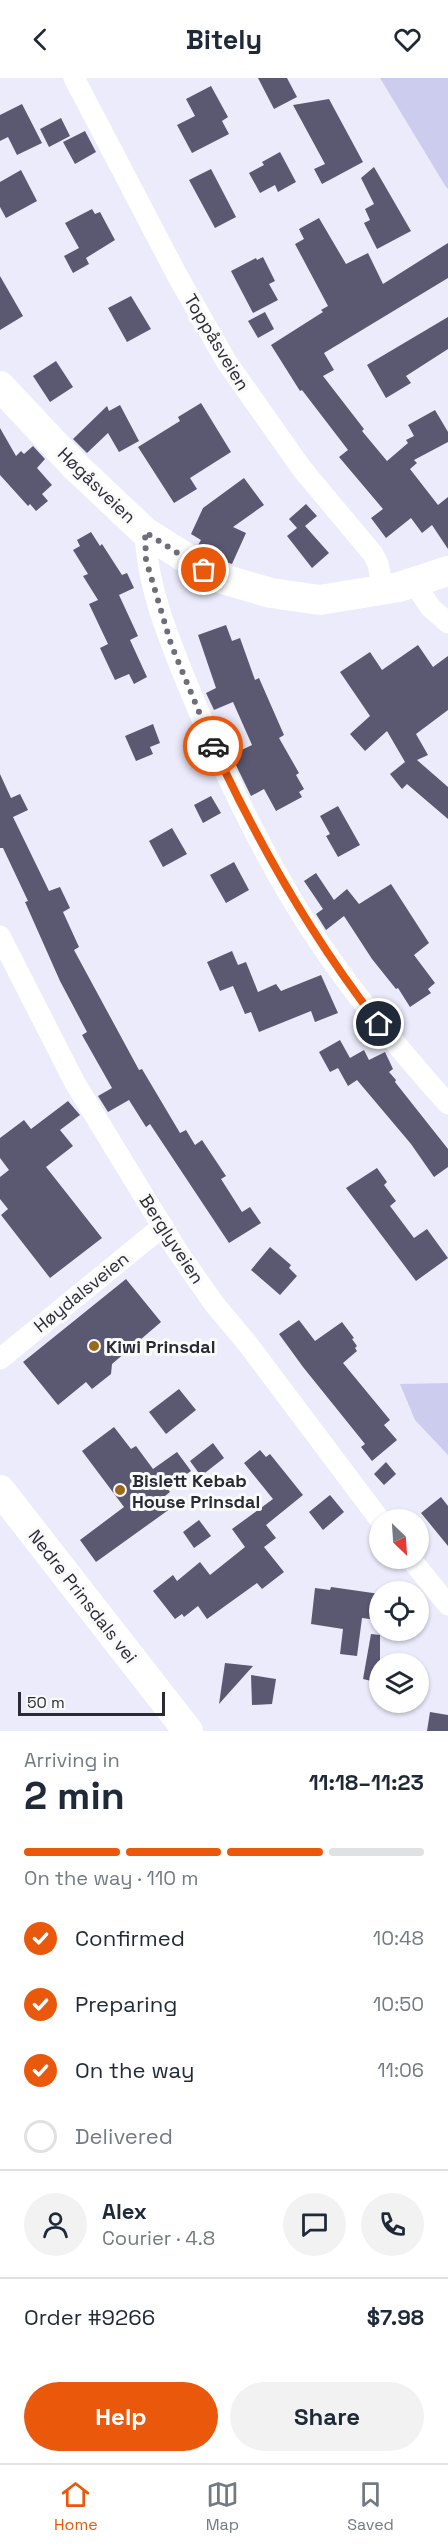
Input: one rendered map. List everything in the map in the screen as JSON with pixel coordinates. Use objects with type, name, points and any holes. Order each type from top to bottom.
[{"type":"street","name":"Toppåsveien","points":[[74,78],[209,334],[271,428],[314,484],[373,554],[378,564],[383,590]]},
{"type":"street","name":"Høgåsveien","points":[[0,386],[75,466],[145,532],[216,577],[271,593],[320,600],[414,583],[448,571]]},
{"type":"street","points":[[145,532],[146,560],[171,644],[211,741],[251,827],[290,895],[335,965],[404,1055],[448,1104]]},
{"type":"street","points":[[414,583],[430,608],[448,623]]},
{"type":"street","name":"Berglyveien","points":[[0,936],[75,1083],[163,1226],[215,1305],[247,1343],[372,1509]]},
{"type":"street","name":"Høydalsveien","points":[[0,1359],[163,1226]]},
{"type":"street","name":"Nedre Prinsdals vei","points":[[0,1490],[188,1731]]},
{"type":"street","points":[[419,1569],[448,1605]]},
{"type":"shaded area","points":[[380,78],[448,78],[448,189],[446,187]]},
{"type":"shaded area","points":[[448,1383],[448,1455],[415,1420],[400,1384]]},
{"type":"building","points":[[258,78],[287,78],[297,97],[274,109]]},
{"type":"building","points":[[211,86],[228,117],[222,121],[229,134],[192,153],[177,125],[195,116],[186,99]]},
{"type":"building","points":[[329,99],[363,162],[322,184],[314,169],[325,164],[293,105]]},
{"type":"building","points":[[22,104],[42,143],[17,155],[8,137],[0,141],[0,115]]},
{"type":"building","points":[[61,118],[70,136],[49,147],[40,129]]},
{"type":"building","points":[[85,131],[96,152],[75,164],[63,142]]},
{"type":"building","points":[[280,152],[296,182],[278,192],[275,185],[260,193],[249,173],[264,165],[262,162]]},
{"type":"building","points":[[374,167],[411,231],[377,249],[364,223],[370,220],[365,209],[374,204],[361,178]]},
{"type":"building","points":[[211,169],[236,217],[215,228],[189,180]]},
{"type":"building","points":[[21,170],[37,201],[6,218],[0,207],[0,182]]},
{"type":"building","points":[[92,209],[95,214],[100,212],[115,240],[86,258],[89,264],[73,273],[64,256],[79,248],[65,223]]},
{"type":"building","points":[[319,218],[346,264],[368,253],[383,284],[448,243],[448,278],[324,353],[334,370],[323,376],[364,429],[362,431],[387,461],[408,443],[406,440],[414,436],[408,425],[435,410],[448,432],[448,442],[414,460],[417,463],[410,469],[438,505],[448,497],[448,549],[432,525],[422,533],[411,518],[386,538],[371,518],[383,509],[339,457],[348,450],[302,390],[300,391],[271,345],[323,312],[321,310],[328,306],[295,244],[304,239],[299,229]]},
{"type":"building","points":[[263,257],[275,281],[269,284],[278,300],[253,313],[231,271],[256,258],[257,260]]},
{"type":"building","points":[[0,276],[23,316],[0,330]]},
{"type":"building","points":[[131,296],[151,329],[127,342],[108,308]]},
{"type":"building","points":[[265,312],[274,329],[258,338],[248,321]]},
{"type":"building","points":[[448,317],[448,349],[406,376],[411,383],[386,398],[367,365]]},
{"type":"building","points":[[56,361],[73,387],[50,402],[33,376]]},
{"type":"building","points":[[201,403],[231,452],[190,478],[197,489],[174,503],[138,447],[180,421],[178,417]]},
{"type":"building","points":[[120,405],[139,441],[119,452],[108,433],[87,453],[73,439],[107,406],[109,411]]},
{"type":"building","points":[[0,428],[16,456],[21,451],[24,454],[33,446],[45,459],[37,468],[52,485],[42,494],[48,501],[36,511],[30,504],[28,506],[0,475]]},
{"type":"building","points":[[244,478],[264,505],[233,527],[246,533],[232,564],[198,545],[201,540],[191,534],[203,508]]},
{"type":"building","points":[[306,504],[317,516],[305,526],[329,553],[312,568],[287,536],[297,528],[289,519]]},
{"type":"building","points":[[91,532],[100,546],[102,544],[122,575],[127,573],[134,588],[119,595],[138,636],[130,640],[147,677],[134,684],[129,674],[115,680],[100,648],[108,644],[89,604],[98,600],[83,576],[88,574],[73,550],[80,546],[77,540]]},
{"type":"building","points":[[226,625],[232,641],[240,638],[255,680],[259,678],[284,735],[279,738],[299,773],[296,775],[304,789],[299,792],[302,797],[276,811],[264,789],[251,796],[231,755],[252,745],[233,702],[214,710],[206,693],[216,688],[198,635]]},
{"type":"building","points":[[418,645],[433,667],[448,656],[448,710],[416,734],[428,755],[417,760],[448,787],[448,819],[407,784],[402,789],[390,774],[405,762],[387,731],[365,751],[350,734],[370,716],[340,672],[370,652],[382,670]]},
{"type":"building","points":[[153,724],[160,743],[150,747],[153,754],[136,761],[125,736]]},
{"type":"building","points":[[0,774],[11,798],[20,794],[28,810],[13,817],[49,891],[60,887],[70,908],[63,912],[79,947],[74,950],[139,1070],[142,1069],[180,1133],[186,1130],[195,1145],[202,1140],[226,1176],[221,1179],[242,1212],[250,1207],[261,1223],[229,1243],[150,1124],[146,1127],[129,1100],[108,1112],[98,1096],[112,1088],[82,1035],[87,1032],[60,981],[25,902],[28,901],[3,848],[0,848]]},
{"type":"building","points":[[211,796],[221,813],[203,823],[194,805]]},
{"type":"building","points":[[338,806],[360,845],[338,857],[326,836],[330,834],[320,816]]},
{"type":"building","points":[[172,828],[187,854],[163,867],[149,841]]},
{"type":"building","points":[[234,862],[249,890],[226,903],[210,875]]},
{"type":"building","points":[[316,873],[334,900],[347,889],[359,904],[391,884],[429,943],[414,955],[435,983],[428,989],[431,993],[410,1007],[398,988],[396,989],[372,959],[344,916],[326,930],[316,914],[323,909],[304,881]]},
{"type":"building","points":[[232,951],[238,965],[246,962],[258,992],[276,984],[281,991],[321,975],[338,1013],[315,1022],[311,1011],[259,1032],[251,1012],[245,1014],[233,986],[220,991],[207,962]]},
{"type":"building","points":[[340,1040],[350,1058],[364,1050],[369,1060],[385,1052],[393,1069],[389,1072],[396,1080],[395,1082],[448,1149],[448,1167],[434,1177],[411,1144],[357,1080],[348,1086],[338,1068],[330,1072],[319,1052]]},
{"type":"building","points":[[68,1101],[80,1115],[60,1130],[73,1146],[46,1167],[102,1238],[50,1278],[1,1215],[8,1209],[0,1199],[0,1177],[9,1170],[0,1158],[0,1138],[24,1120],[31,1129]]},
{"type":"building","points":[[377,1168],[387,1182],[384,1185],[396,1201],[390,1206],[414,1238],[427,1229],[448,1258],[416,1281],[346,1188]]},
{"type":"building","points":[[270,1247],[291,1265],[289,1268],[297,1276],[280,1295],[251,1270]]},
{"type":"building","points":[[126,1279],[161,1322],[112,1364],[111,1374],[92,1389],[86,1382],[58,1405],[23,1362]]},
{"type":"building","points":[[299,1320],[315,1341],[342,1322],[354,1338],[352,1339],[357,1346],[355,1348],[357,1351],[343,1363],[390,1420],[384,1425],[397,1440],[372,1461],[361,1447],[365,1444],[279,1334]]},
{"type":"building","points":[[179,1389],[196,1410],[166,1434],[149,1412]]},
{"type":"building","points":[[114,1427],[131,1449],[136,1446],[153,1469],[177,1452],[191,1471],[167,1488],[170,1492],[165,1496],[174,1506],[96,1562],[80,1540],[124,1507],[82,1451]]},
{"type":"building","points":[[213,1443],[224,1458],[201,1476],[190,1461]]},
{"type":"building","points":[[260,1450],[266,1457],[270,1454],[303,1495],[266,1525],[276,1538],[264,1547],[284,1572],[262,1589],[257,1583],[207,1619],[198,1606],[184,1617],[182,1614],[175,1619],[153,1591],[173,1575],[177,1581],[200,1562],[210,1575],[245,1547],[232,1529],[273,1499],[244,1463]]},
{"type":"building","points":[[386,1462],[396,1474],[384,1485],[374,1474]]},
{"type":"building","points":[[330,1495],[344,1512],[323,1530],[309,1512]]},
{"type":"building","points":[[441,1497],[448,1506],[448,1546],[429,1523],[429,1509],[426,1509]]},
{"type":"building","points":[[199,1520],[211,1536],[194,1548],[183,1532]]},
{"type":"building","points":[[331,1587],[369,1592],[369,1619],[362,1618],[357,1656],[340,1654],[343,1629],[311,1624],[315,1588],[330,1590]]},
{"type":"building","points":[[370,1641],[380,1641],[380,1653],[369,1653],[369,1680],[363,1679]]},
{"type":"building","points":[[225,1663],[253,1666],[219,1704]]},
{"type":"building","points":[[251,1675],[276,1679],[272,1704],[252,1705]]},
{"type":"building","points":[[430,1712],[448,1715],[448,1731],[427,1731]]},
{"type":"way so far","points":[[204,570],[145,532],[146,560],[171,644],[213,746]]},
{"type":"place","name":"Kiwi Prinsdal","points":[[94,1346]]},
{"type":"place","name":"Bislett Kebab House Prinsdal","points":[[120,1490]]},
{"type":"route","points":[[213,746],[251,827],[290,895],[322,946],[379,1024]]}]
